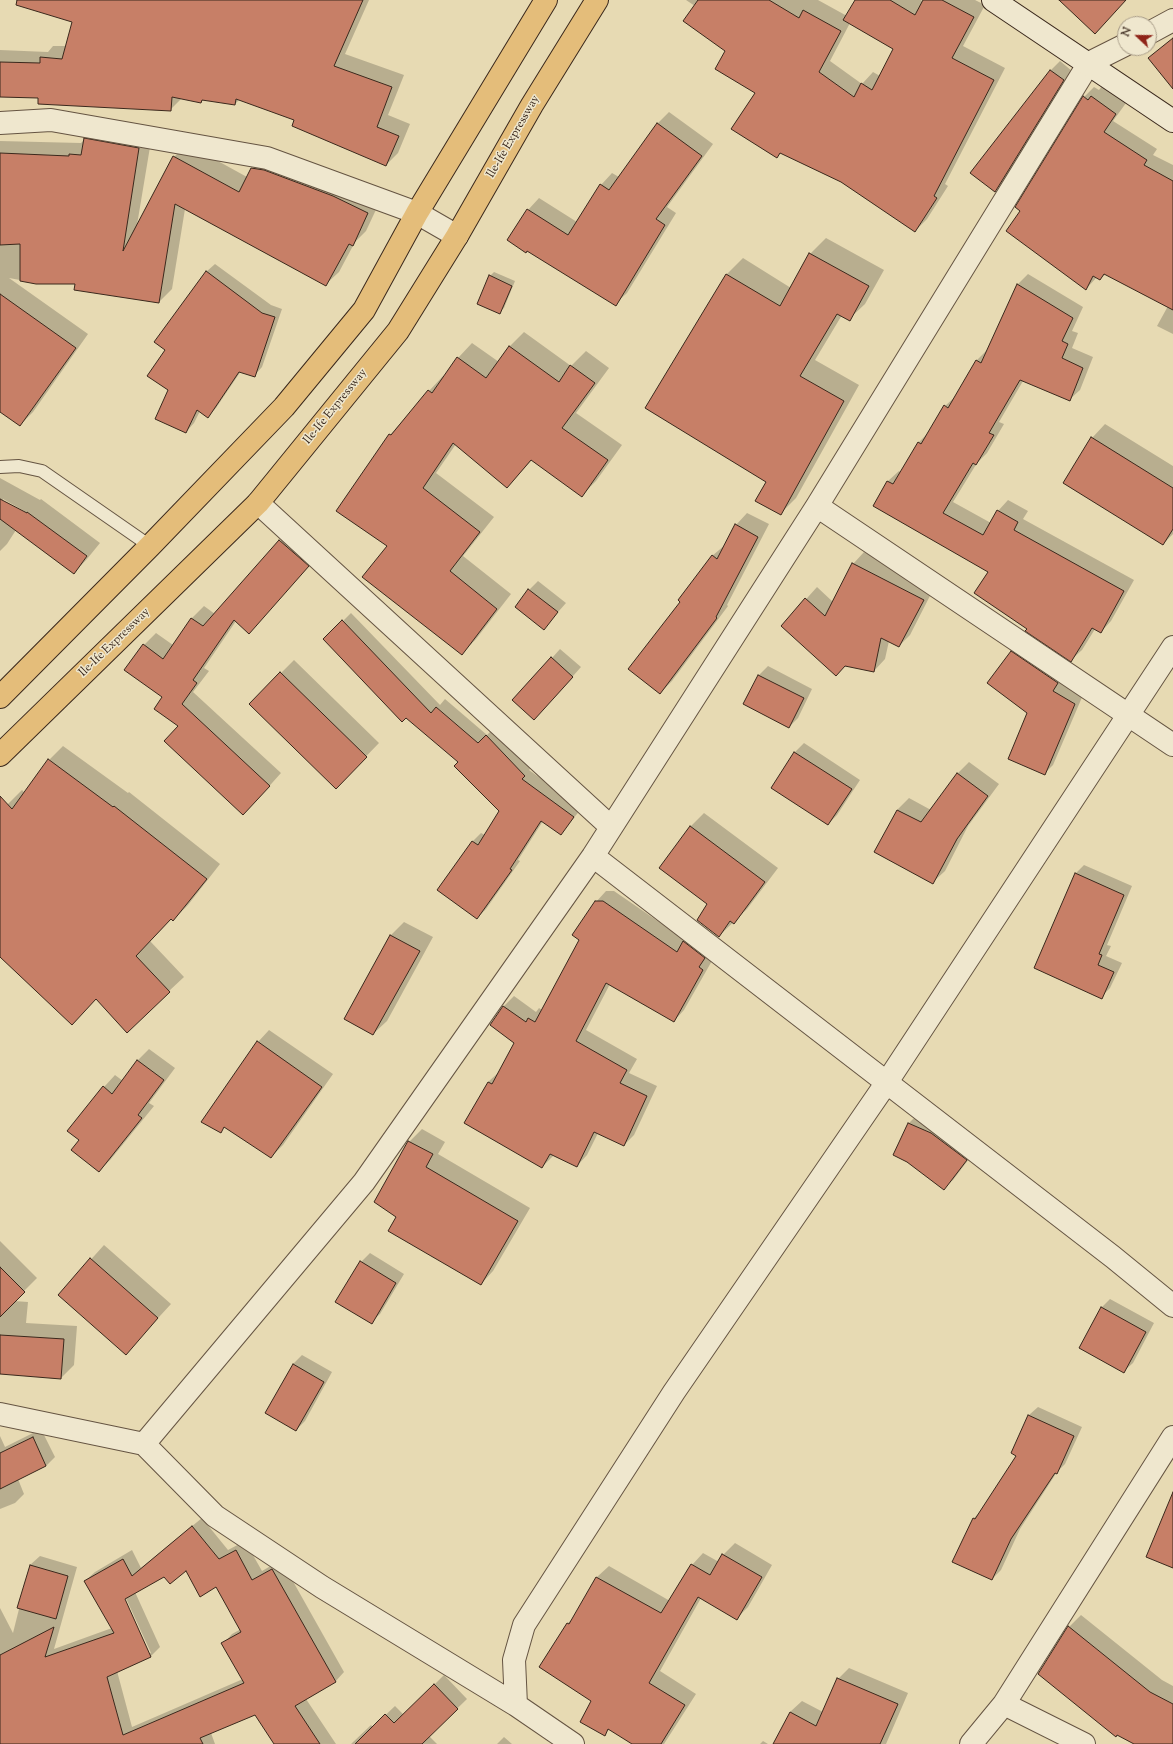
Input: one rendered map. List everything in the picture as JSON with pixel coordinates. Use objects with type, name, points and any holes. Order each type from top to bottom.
[{"type":"main road","points":[[0,697],[150,546],[284,407],[364,310],[417,214],[546,0]]},
{"type":"main road","name":"Ile-Ife Expressway","points":[[0,755],[258,503],[398,331],[457,236],[532,105],[597,0]]},
{"type":"street","points":[[993,0],[1089,63],[1173,121]]},
{"type":"street","points":[[1157,29],[1173,20]]},
{"type":"street","points":[[144,1444],[364,1182],[593,856],[817,506],[1089,63],[1117,49]]},
{"type":"street","points":[[0,123],[51,120],[267,158],[417,214],[457,236]]},
{"type":"street","points":[[258,503],[611,827]]},
{"type":"street","points":[[817,506],[1173,745]]},
{"type":"street","points":[[516,1705],[514,1660],[524,1625],[674,1392],[887,1082],[1173,648]]},
{"type":"street","points":[[593,856],[887,1082],[946,1130],[1113,1257],[1173,1306]]},
{"type":"street","points":[[0,1414],[144,1444],[215,1516],[322,1587],[516,1705],[573,1744]]},
{"type":"street","points":[[971,1744],[1004,1704],[1173,1437]]},
{"type":"street","points":[[1004,1704],[1084,1744]]},
{"type":"lane","points":[[0,467],[19,466],[42,472],[150,546]]},
{"type":"building","points":[[17,0],[363,0],[334,66],[392,87],[377,127],[399,136],[386,166],[292,126],[294,120],[236,99],[235,105],[202,100],[201,103],[172,97],[171,111],[38,104],[38,98],[0,97],[0,62],[40,63],[40,57],[62,59],[72,22],[16,5]]},
{"type":"building","points":[[698,0],[769,0],[799,18],[803,10],[841,31],[819,72],[854,97],[861,83],[872,90],[893,49],[843,20],[855,0],[890,0],[915,15],[923,0],[942,0],[974,17],[952,58],[994,80],[934,196],[937,198],[915,232],[841,182],[780,153],[777,158],[731,129],[755,93],[715,69],[725,51],[683,21]]},
{"type":"building","points":[[1059,0],[1126,0],[1095,34]]},
{"type":"building","points":[[1173,38],[1173,89],[1148,58],[1150,56],[1157,56],[1157,51]]},
{"type":"building","points":[[1050,70],[1064,80],[995,192],[970,173]]},
{"type":"building","points":[[1083,96],[1088,100],[1091,96],[1116,114],[1104,132],[1147,160],[1144,165],[1173,181],[1173,310],[1104,274],[1100,280],[1093,276],[1086,290],[1006,231],[1020,211],[1015,207]]},
{"type":"building","points":[[657,123],[702,156],[656,219],[665,225],[616,306],[527,251],[526,253],[507,240],[527,209],[568,235],[600,184],[609,190]]},
{"type":"building","points":[[84,138],[139,148],[123,251],[173,156],[239,192],[251,168],[264,170],[333,196],[368,213],[353,246],[349,244],[326,286],[175,204],[159,303],[74,290],[75,284],[36,284],[20,281],[20,244],[0,245],[0,153],[69,156],[69,154],[81,155]]},
{"type":"building","points":[[809,253],[869,286],[850,321],[837,314],[800,376],[844,401],[781,515],[755,501],[766,482],[645,408],[726,274],[780,306]]},
{"type":"building","points":[[206,271],[262,313],[275,317],[255,377],[239,372],[208,418],[197,410],[186,433],[155,419],[168,390],[147,376],[165,350],[154,342]]},
{"type":"building","points":[[489,275],[512,286],[500,314],[477,304]]},
{"type":"building","points":[[1017,284],[1073,318],[1062,341],[1068,344],[1062,358],[1083,368],[1070,401],[1020,380],[989,433],[994,435],[976,465],[973,463],[943,513],[983,535],[997,510],[1018,522],[1014,530],[1124,591],[1101,633],[1092,628],[1071,662],[1025,631],[1027,629],[974,593],[988,572],[873,506],[887,481],[893,484],[918,442],[921,444],[944,405],[948,408],[976,360],[981,363]]},
{"type":"building","points":[[0,294],[76,348],[20,426],[0,412]]},
{"type":"building","points":[[509,346],[559,382],[570,365],[595,383],[562,428],[608,460],[582,497],[531,460],[507,488],[453,443],[423,488],[480,532],[450,571],[497,609],[462,655],[362,577],[387,546],[336,511],[389,434],[391,435],[428,390],[432,393],[457,357],[486,378]]},
{"type":"building","points":[[1091,437],[1173,488],[1173,529],[1163,545],[1063,483]]},
{"type":"building","points":[[0,499],[27,512],[87,556],[74,574],[0,519]]},
{"type":"building","points":[[735,524],[758,537],[716,617],[717,618],[660,694],[628,669],[680,602],[678,600],[712,555],[717,559]]},
{"type":"building","points":[[279,540],[309,566],[249,634],[234,620],[193,680],[197,683],[182,704],[270,786],[243,815],[164,741],[178,726],[154,709],[162,697],[124,670],[143,644],[163,659],[191,618],[203,626]]},
{"type":"building","points":[[852,563],[924,600],[899,647],[881,638],[874,672],[845,666],[836,676],[781,626],[805,598],[825,616]]},
{"type":"building","points":[[528,589],[558,612],[544,630],[515,607]]},
{"type":"building","points":[[342,620],[431,713],[436,707],[478,743],[486,735],[525,776],[522,779],[574,817],[561,835],[541,821],[510,869],[512,870],[477,919],[437,890],[472,841],[478,845],[499,811],[454,766],[458,762],[406,718],[402,722],[323,639]]},
{"type":"building","points":[[1011,651],[1058,683],[1053,691],[1075,704],[1045,775],[1008,759],[1027,713],[987,683]]},
{"type":"building","points":[[551,657],[573,677],[534,720],[512,700]]},
{"type":"building","points":[[280,672],[367,757],[336,789],[249,704]]},
{"type":"building","points":[[758,675],[804,698],[789,728],[743,704]]},
{"type":"building","points":[[794,752],[852,789],[828,825],[771,788]]},
{"type":"building","points":[[48,759],[113,807],[114,806],[207,879],[173,921],[171,919],[136,956],[170,992],[127,1033],[96,999],[72,1025],[0,957],[0,796],[12,809]]},
{"type":"building","points":[[957,773],[988,796],[957,839],[933,884],[874,852],[897,810],[921,822]]},
{"type":"building","points":[[690,826],[765,882],[734,924],[730,921],[719,937],[697,920],[707,904],[659,868]]},
{"type":"building","points":[[1075,873],[1124,895],[1099,954],[1102,955],[1098,965],[1114,972],[1102,999],[1034,968]]},
{"type":"building","points":[[595,901],[603,901],[677,952],[683,941],[705,958],[699,967],[703,970],[674,1022],[606,983],[576,1041],[627,1070],[620,1083],[647,1096],[624,1146],[594,1132],[577,1167],[550,1154],[542,1168],[464,1123],[488,1082],[492,1084],[514,1043],[490,1025],[503,1006],[526,1022],[528,1018],[535,1022],[579,940],[572,935]]},
{"type":"building","points":[[390,935],[420,951],[373,1035],[344,1019]]},
{"type":"building","points":[[257,1041],[322,1087],[271,1158],[224,1127],[221,1133],[201,1122]]},
{"type":"building","points":[[137,1060],[164,1080],[138,1115],[142,1118],[99,1172],[71,1150],[79,1140],[67,1131],[103,1086],[112,1094]]},
{"type":"building","points":[[908,1123],[931,1133],[967,1160],[944,1190],[907,1162],[893,1155]]},
{"type":"building","points":[[408,1141],[433,1154],[426,1167],[518,1221],[481,1285],[388,1231],[396,1217],[374,1202]]},
{"type":"building","points":[[90,1258],[158,1318],[126,1355],[58,1295]]},
{"type":"building","points":[[360,1261],[396,1283],[372,1324],[335,1302]]},
{"type":"building","points":[[0,1267],[25,1292],[0,1317]]},
{"type":"building","points":[[1101,1307],[1146,1332],[1124,1373],[1079,1348]]},
{"type":"building","points":[[0,1335],[64,1339],[61,1379],[0,1374]]},
{"type":"building","points":[[293,1364],[324,1382],[296,1431],[265,1413]]},
{"type":"building","points":[[1028,1415],[1074,1436],[1057,1474],[1055,1473],[1011,1539],[992,1580],[952,1562],[973,1518],[975,1519],[1016,1456],[1011,1453]]},
{"type":"building","points":[[33,1437],[46,1466],[0,1489],[0,1453]]},
{"type":"building","points":[[1173,1492],[1173,1568],[1146,1557]]},
{"type":"building","points":[[192,1526],[219,1559],[236,1550],[252,1580],[272,1569],[336,1682],[295,1706],[320,1744],[274,1744],[255,1715],[200,1738],[203,1744],[0,1744],[0,1655],[54,1627],[45,1657],[114,1633],[84,1581],[123,1559],[132,1576]],"holes":[[[186,1571],[200,1597],[216,1587],[241,1632],[221,1643],[244,1683],[123,1735],[107,1677],[151,1657],[125,1599],[164,1577],[170,1584]]]},
{"type":"building","points":[[722,1554],[762,1577],[737,1620],[698,1597],[649,1683],[685,1705],[661,1744],[632,1744],[608,1729],[605,1736],[580,1722],[591,1701],[539,1667],[567,1623],[569,1624],[596,1577],[661,1613],[691,1564],[710,1575]]},
{"type":"building","points":[[30,1565],[68,1576],[56,1619],[17,1608]]},
{"type":"building","points":[[1068,1626],[1150,1692],[1173,1704],[1173,1744],[1134,1744],[1117,1735],[1116,1737],[1038,1674]]},
{"type":"building","points":[[837,1678],[898,1704],[880,1744],[773,1744],[790,1712],[816,1726]]},
{"type":"building","points":[[434,1684],[458,1709],[422,1744],[355,1744],[385,1714],[394,1723]]}]
